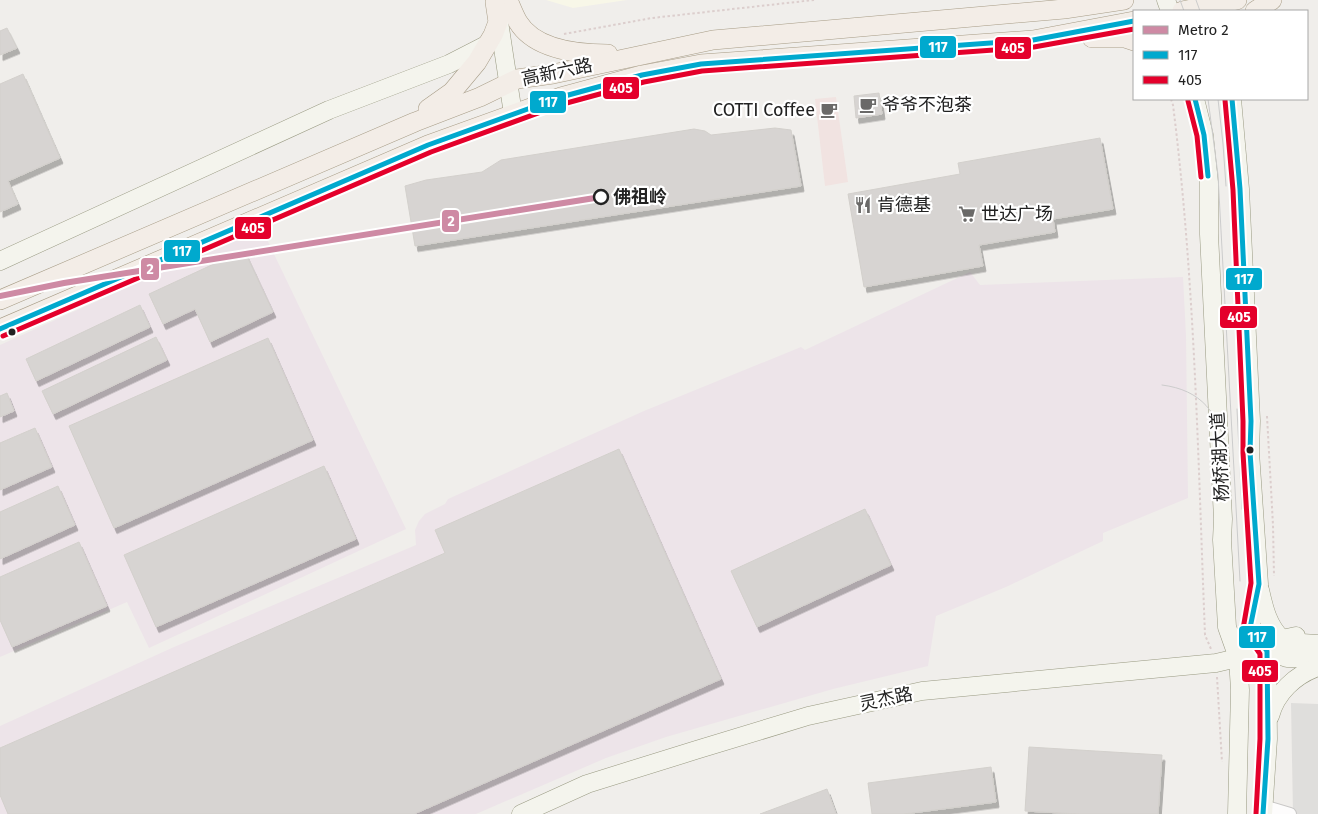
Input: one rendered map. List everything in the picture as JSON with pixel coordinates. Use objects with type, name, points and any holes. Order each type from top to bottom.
[{"type":"main road","points":[[1064,8],[1084,0]]},
{"type":"main road","name":"高新六路","points":[[0,300],[400,128],[480,97],[513,81],[713,40],[1064,8],[1124,0]]},
{"type":"main road","points":[[1187,10],[1237,0]]},
{"type":"main road","points":[[1257,10],[1272,0]]},
{"type":"main road","points":[[400,128],[452,92],[477,62],[498,22],[501,1]]},
{"type":"main road","points":[[501,1],[535,39],[558,48],[589,54],[644,54]]},
{"type":"main road","points":[[501,1],[518,112]]},
{"type":"main road","name":"高新六路","points":[[0,329],[428,145],[561,97],[642,75],[701,64],[1033,40],[1133,21]]},
{"type":"main road","points":[[1033,40],[1125,38],[1133,40]]},
{"type":"main road","points":[[0,261],[329,110],[448,64],[488,44]]},
{"type":"main road","name":"杨桥湖大道","points":[[1194,100],[1204,135],[1209,182],[1209,234],[1224,519],[1227,627],[1238,658],[1240,690],[1237,814]]},
{"type":"main road","name":"杨桥湖大道","points":[[1232,100],[1240,190],[1250,412],[1250,452],[1259,584],[1250,628],[1266,651]]},
{"type":"main road","points":[[1224,561],[1230,584],[1236,594],[1242,597],[1249,595],[1259,584]]},
{"type":"main road","points":[[1259,584],[1264,610],[1274,632],[1282,639],[1301,635],[1318,639]]},
{"type":"main road","name":"灵杰路","points":[[521,814],[587,784],[687,752],[808,716],[922,691],[1216,664],[1266,651],[1286,642],[1318,644]]},
{"type":"main road","points":[[1263,810],[1267,726],[1266,651],[1287,658],[1318,659]]},
{"type":"main road","points":[[1267,726],[1273,704],[1285,688],[1295,678],[1318,667]]},
{"type":"street","points":[[1263,810],[1290,814]]},
{"type":"path","points":[[564,34],[652,18],[814,0]]},
{"type":"path","points":[[1171,100],[1183,184],[1196,400],[1205,635],[1216,664],[1223,767]]},
{"type":"shaded area","points":[[546,0],[627,0],[573,8]]},
{"type":"shaded area","points":[[836,97],[848,182],[825,186],[815,99]]},
{"type":"shaded area","points":[[261,227],[406,529],[149,648],[127,602],[0,657],[0,345]]},
{"type":"shaded area","points":[[970,272],[980,285],[1183,277],[1186,336],[1188,498],[1103,533],[1103,541],[1006,587],[936,616],[928,666],[833,689],[666,737],[606,758],[476,814],[0,814],[0,726],[174,647],[416,545],[415,530],[419,521],[425,514],[445,504],[448,499],[644,411],[801,347],[805,350]]},
{"type":"shaded area","points":[[1291,703],[1318,704],[1318,814],[1293,814]]},
{"type":"building","points":[[7,28],[17,48],[0,55],[0,31]]},
{"type":"building","points":[[23,74],[60,158],[8,181],[18,204],[0,212],[0,84]]},
{"type":"building","name":"爷爷不泡茶","points":[[879,93],[882,114],[856,118],[854,96]]},
{"type":"building","name":"佛祖岭","points":[[775,128],[791,130],[801,186],[415,246],[405,186],[426,180],[482,172],[501,160],[694,129],[705,131],[711,135]]},
{"type":"building","name":"世达广场","points":[[1100,138],[1113,209],[1053,219],[1055,232],[979,245],[983,266],[864,287],[848,194],[960,174],[958,163]]},
{"type":"building","points":[[244,250],[273,312],[210,342],[195,309],[163,324],[149,294]]},
{"type":"building","points":[[140,305],[150,327],[36,381],[26,359]]},
{"type":"building","points":[[156,337],[167,360],[53,414],[42,391]]},
{"type":"building","points":[[268,338],[313,440],[114,528],[69,426]]},
{"type":"building","points":[[7,393],[14,411],[0,417],[0,396]]},
{"type":"building","points":[[35,428],[52,467],[0,490],[0,443]]},
{"type":"building","points":[[619,449],[721,679],[414,814],[8,814],[0,795],[0,748],[445,553],[435,530]]},
{"type":"building","points":[[324,466],[356,539],[156,627],[124,555]]},
{"type":"building","points":[[58,486],[75,525],[0,559],[0,512]]},
{"type":"building","points":[[865,509],[891,565],[757,627],[731,571]]},
{"type":"building","points":[[79,542],[107,606],[12,647],[0,620],[0,577]]},
{"type":"building","points":[[1029,747],[1162,755],[1158,814],[1079,814],[1025,811]]},
{"type":"building","points":[[991,767],[996,802],[904,814],[872,814],[868,783]]},
{"type":"building","points":[[827,789],[836,814],[760,814]]},
{"type":"tram line","points":[[1180,0],[1184,10]]},
{"type":"tram line","points":[[1196,0],[1200,10]]},
{"type":"tram line","points":[[1208,100],[1218,175],[1240,581]]},
{"type":"tram line","points":[[1218,100],[1226,186]]},
{"type":"tram line","points":[[1162,385],[1188,392],[1198,398],[1213,414],[1219,425],[1227,450]]},
{"type":"tram line","points":[[1237,409],[1242,509]]},
{"type":"metro line","name":"2","points":[[0,296],[64,283],[601,197]]},
{"type":"transit line","name":"117","points":[[0,329],[428,145],[561,97],[642,75],[701,64],[1033,40],[1133,21]]},
{"type":"transit line","name":"405","points":[[3,336],[431,152],[563,104],[644,82],[702,71],[1034,47],[1133,29]]},
{"type":"transit line","name":"117","points":[[1195,100],[1204,135],[1208,176]]},
{"type":"transit line","name":"405","points":[[1225,100],[1233,190],[1243,453],[1251,583],[1243,629],[1260,654],[1260,739],[1256,814]]},
{"type":"transit line","name":"117","points":[[1232,100],[1240,189],[1251,421],[1250,452],[1259,584],[1250,628],[1267,651],[1268,739],[1263,814]]},
{"type":"transit line","name":"405","points":[[1188,101],[1197,136],[1201,177]]},
{"type":"place","name":"爷爷不泡茶","points":[[868,105]]},
{"type":"place","name":"COTTI Coffee","points":[[829,110]]},
{"type":"place","name":"佛祖岭","points":[[601,197]]},
{"type":"place","name":"肯德基","points":[[863,205]]},
{"type":"place","name":"世达广场","points":[[967,214]]}]
